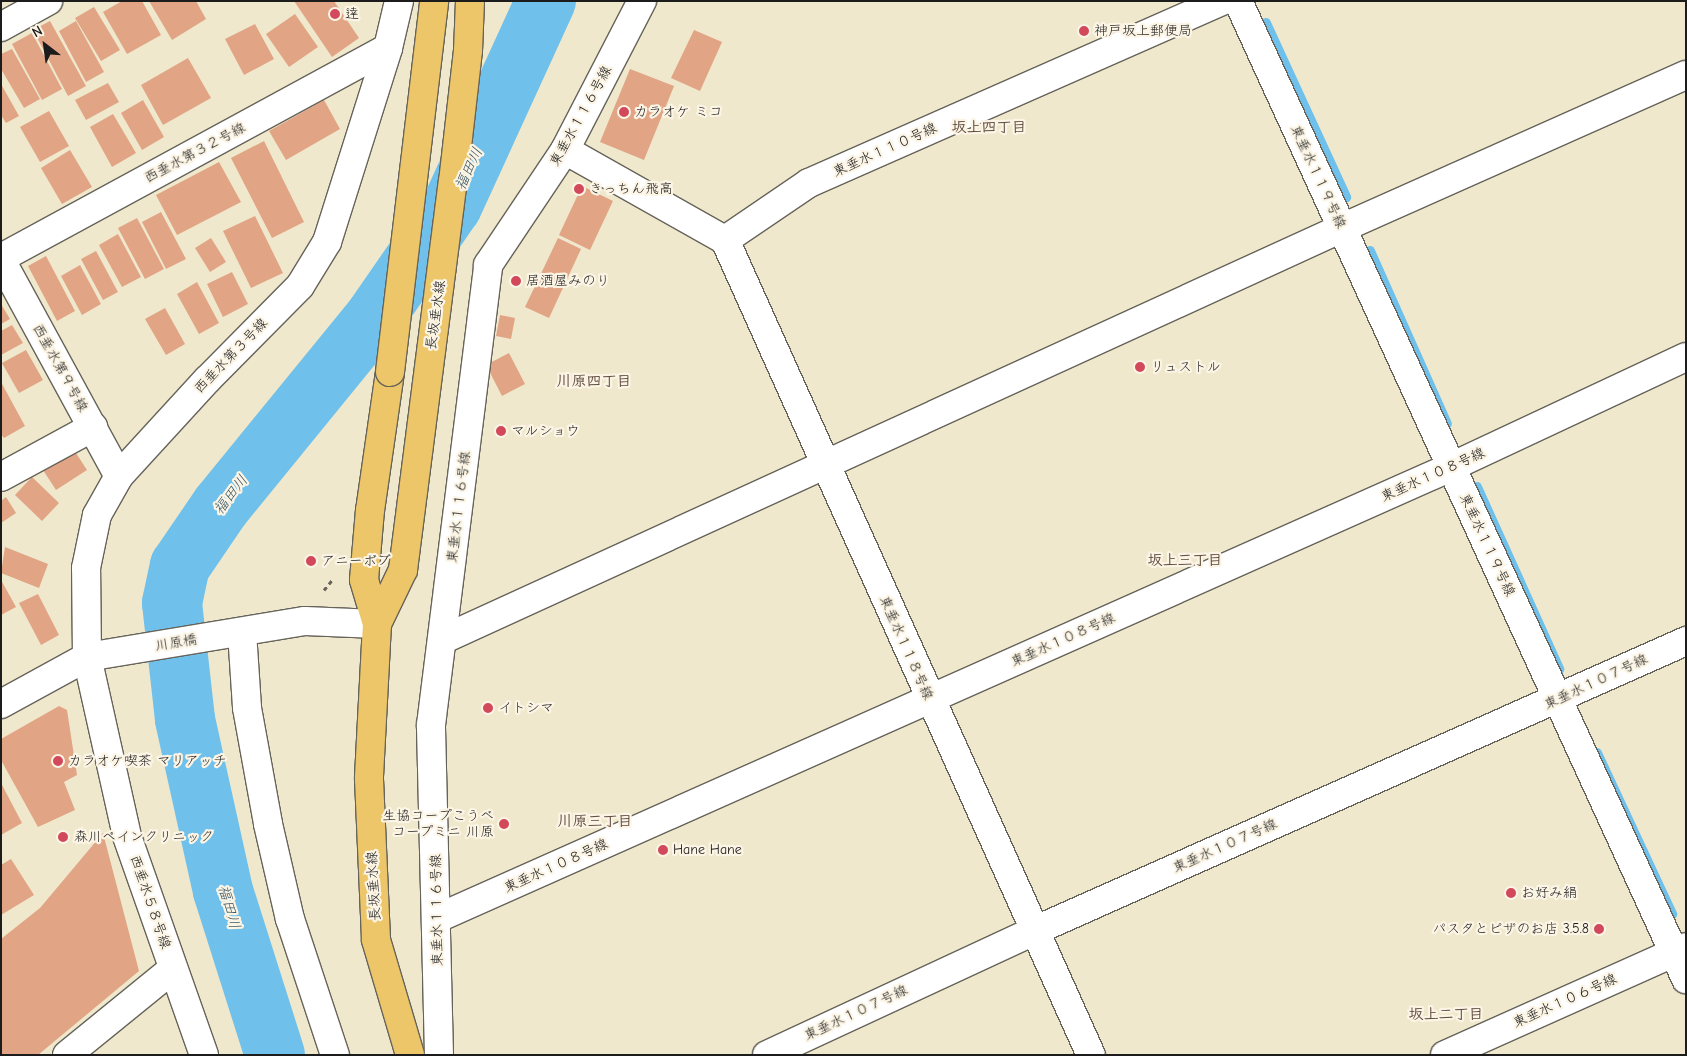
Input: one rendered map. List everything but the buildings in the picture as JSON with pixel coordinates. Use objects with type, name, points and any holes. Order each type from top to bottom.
[{"type":"main road","name":"長坂垂水線","points":[[410,1055],[376,940],[369,779],[377,624],[364,580],[370,510],[390,372],[434,1]]},
{"type":"main road","name":"長坂垂水線","points":[[377,624],[403,570],[455,163],[470,1]]},
{"type":"street","points":[[1,27],[48,1]]},
{"type":"street","name":"西垂水第３号線","points":[[98,656],[86,568],[97,515],[119,476],[207,380],[300,286],[328,242],[388,48],[399,1]]},
{"type":"street","name":"東垂水１１６号線","points":[[439,1055],[438,918],[431,725],[444,639],[488,265],[565,150],[642,1]]},
{"type":"street","name":"東垂水１１０号線","points":[[725,240],[809,183],[1222,1]]},
{"type":"street","name":"東垂水１１９号線","points":[[1238,1],[1558,700],[1680,950],[1686,979]]},
{"type":"street","name":"西垂水第３２号線","points":[[1,259],[388,48]]},
{"type":"street","points":[[444,639],[1342,228],[1686,75]]},
{"type":"street","points":[[565,150],[725,240]]},
{"type":"street","name":"東垂水１１８号線","points":[[725,240],[929,700],[1091,1055]]},
{"type":"street","name":"西垂水第９号線","points":[[1,259],[119,476]]},
{"type":"street","name":"東垂水１０８号線","points":[[438,918],[1451,467],[1686,357]]},
{"type":"street","points":[[1,477],[92,426]]},
{"type":"street","points":[[335,1055],[290,919],[268,824],[247,708],[242,632],[305,621],[377,624]]},
{"type":"street","name":"川原橋","points":[[1,704],[98,656],[242,632]]},
{"type":"street","name":"東垂水１０７号線","points":[[766,1055],[1034,931],[1558,700],[1686,641]]},
{"type":"street","name":"西垂水５８号線","points":[[98,656],[127,836],[204,1055]]},
{"type":"street","name":"東垂水１０６号線","points":[[1444,1055],[1680,950]]},
{"type":"street","points":[[67,1055],[173,969]]},
{"type":"waterway","name":"福田川","points":[[275,1055],[223,891],[185,719],[172,603],[180,566],[221,506],[375,317],[452,206],[546,1]]},
{"type":"waterway","points":[[1266,23],[1346,197]]},
{"type":"waterway","points":[[1370,251],[1447,424]]},
{"type":"waterway","points":[[1477,487],[1559,669]]},
{"type":"waterway","points":[[1597,753],[1672,914]]},
{"type":"place","name":"逹","points":[[335,14]]},
{"type":"place","name":"神戸坂上郵便局","points":[[1084,31]]},
{"type":"place","name":"カラオケ ミコ","points":[[624,112]]},
{"type":"place","name":"きっちん飛高","points":[[579,189]]},
{"type":"place","name":"居酒屋みのり","points":[[516,281]]},
{"type":"place","name":"リュストル","points":[[1140,367]]},
{"type":"place","name":"マルショウ","points":[[501,431]]},
{"type":"place","name":"アニーボブ","points":[[311,561]]},
{"type":"place","name":"イトシマ","points":[[488,708]]},
{"type":"place","name":"カラオケ喫茶 マリアッチ","points":[[58,761]]},
{"type":"place","name":"生協コープこうべ コープミニ 川原","points":[[504,824]]},
{"type":"place","name":"森川ペインクリニック","points":[[63,837]]},
{"type":"place","name":"Hane Hane","points":[[663,850]]},
{"type":"place","name":"お好み絹","points":[[1511,893]]},
{"type":"place","name":"パスタとピザのお店 3.5.8","points":[[1599,929]]},
{"type":"district","name":"坂上四丁目","points":[[989,128]]},
{"type":"district","name":"川原四丁目","points":[[594,382]]},
{"type":"district","name":"坂上三丁目","points":[[1185,561]]},
{"type":"district","name":"川原三丁目","points":[[595,822]]},
{"type":"district","name":"坂上二丁目","points":[[1446,1015]]}]
